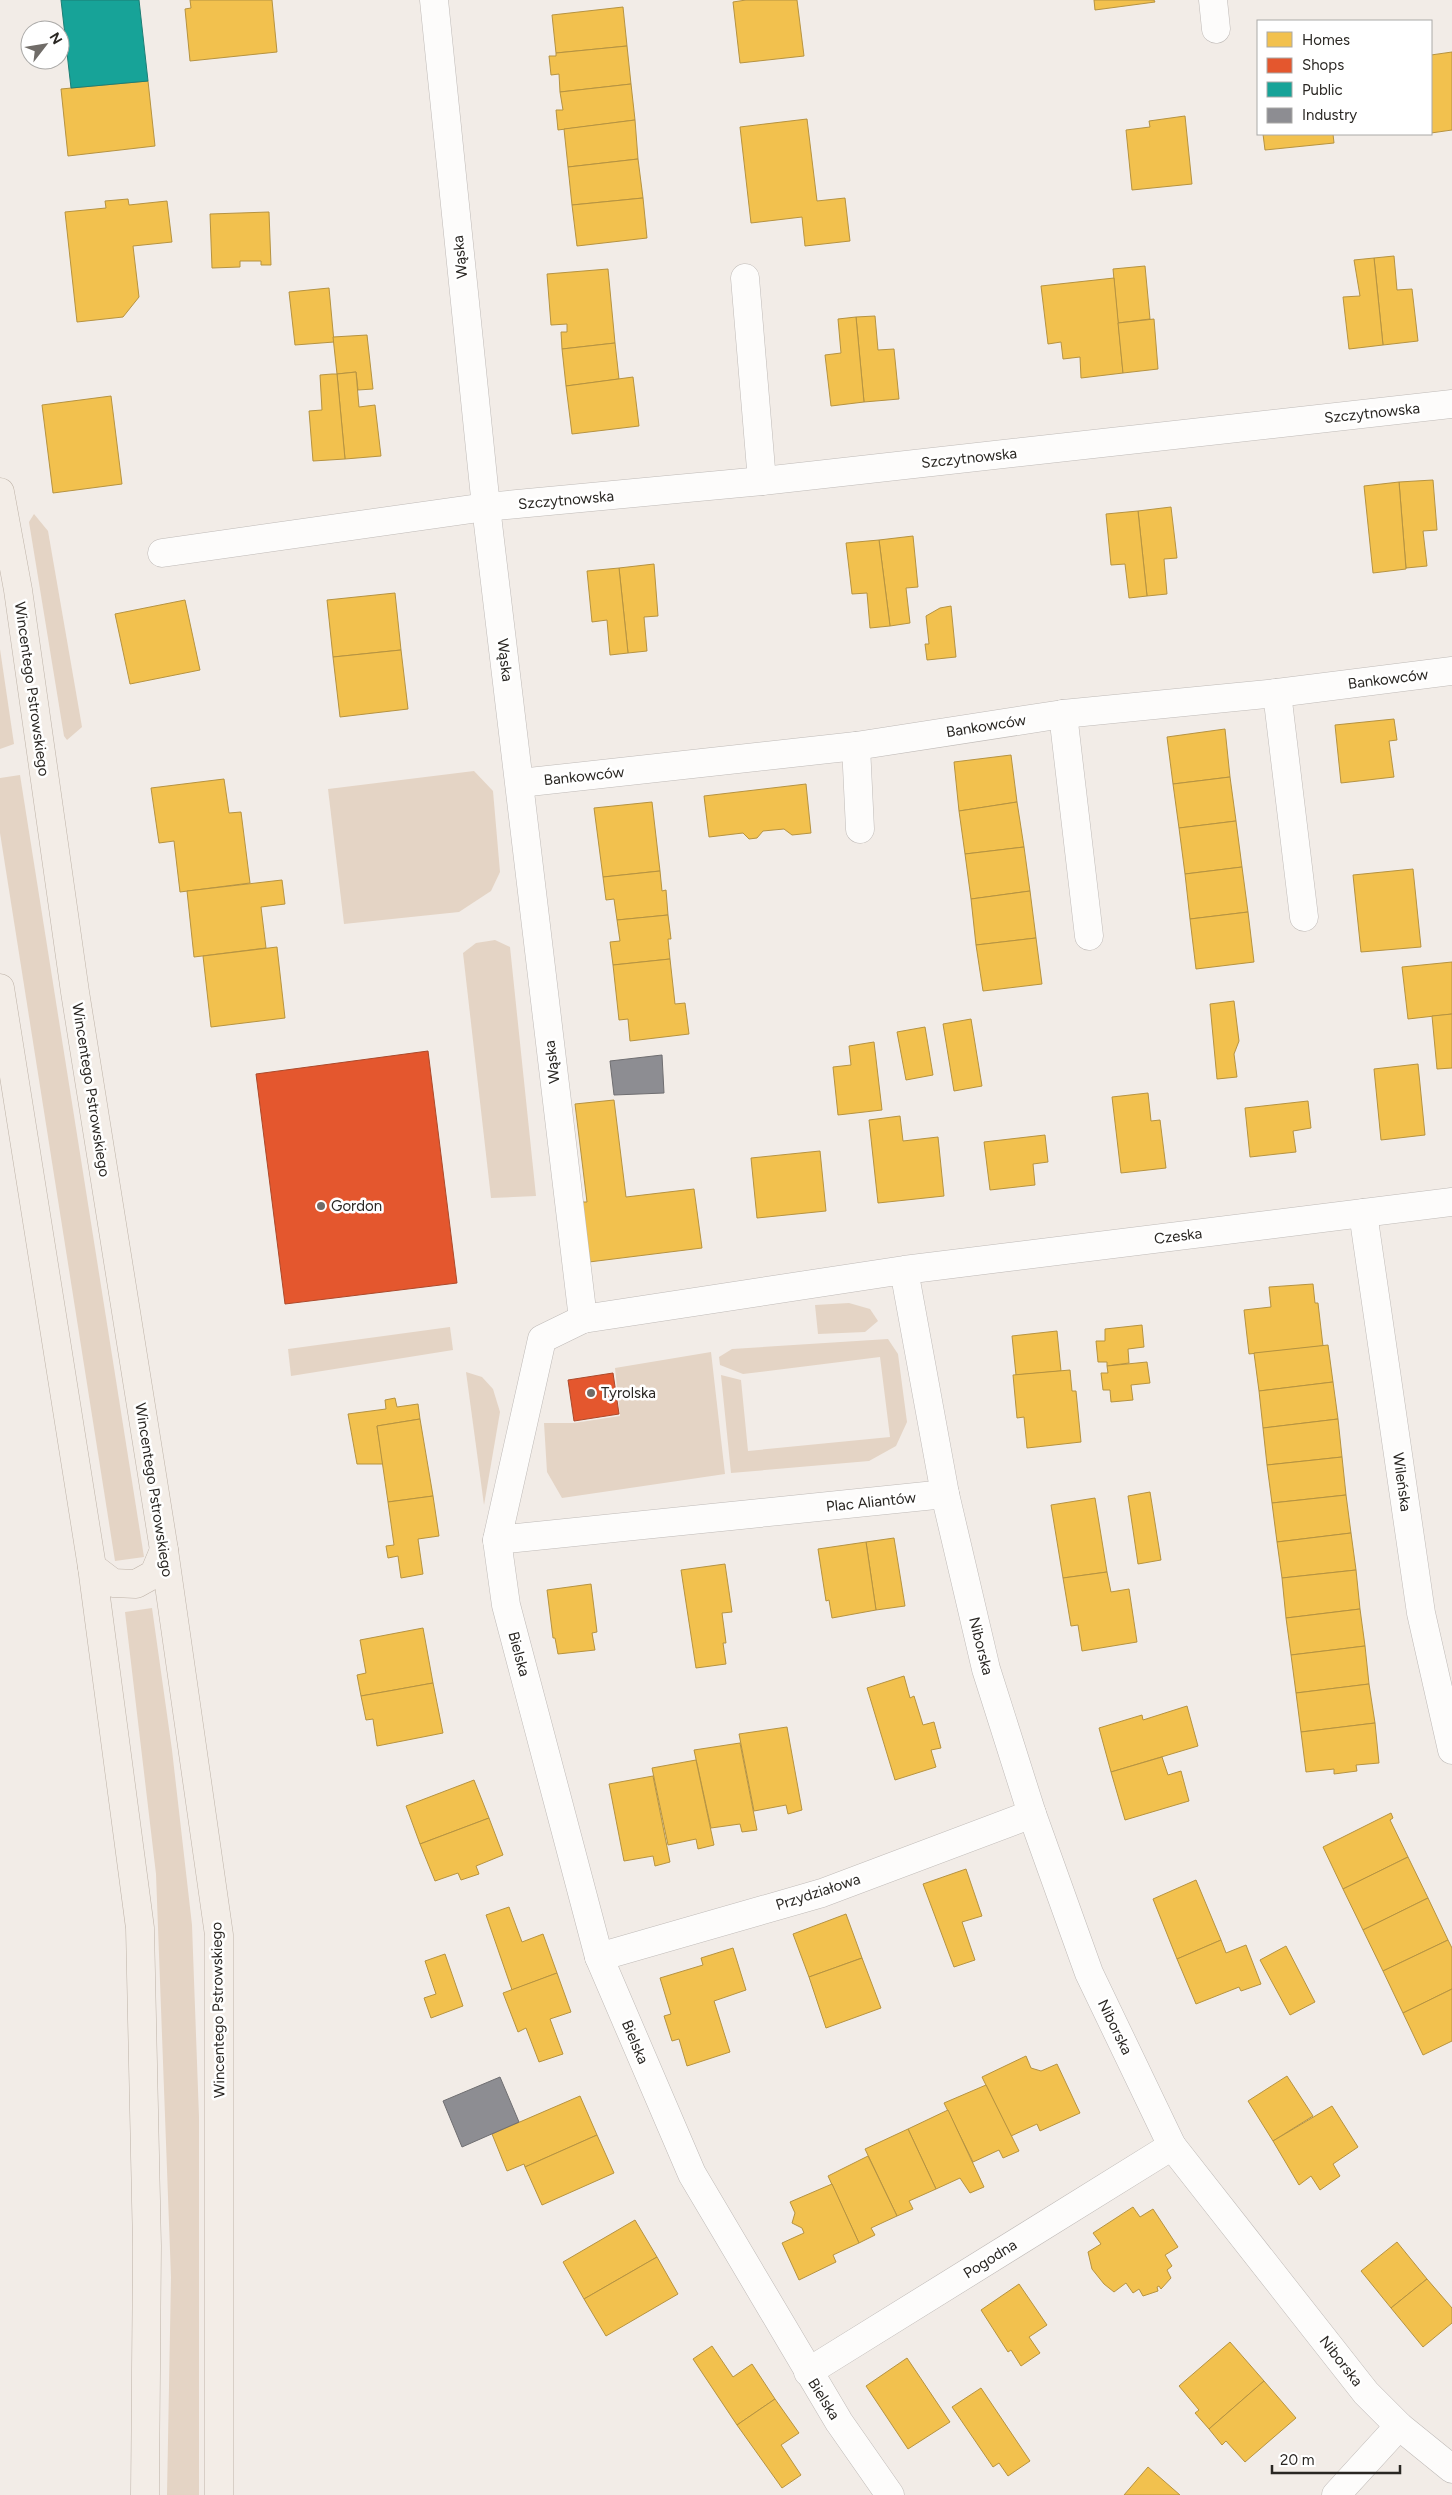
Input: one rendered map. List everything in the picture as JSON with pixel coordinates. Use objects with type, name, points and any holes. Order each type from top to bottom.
[{"type":"main road","name":"Wincentego Pstrowskiego","points":[[0,492],[18,590],[75,992],[164,1550],[219,1934],[219,2495]]},
{"type":"main road","points":[[0,988],[92,1567],[140,1928],[147,2246],[145,2495]]},
{"type":"main road","points":[[92,1567],[113,1583],[136,1584],[154,1574],[164,1550]]},
{"type":"street","name":"Wąska","points":[[434,0],[486,507],[583,1319]]},
{"type":"street","points":[[1213,0],[1216,29]]},
{"type":"street","points":[[745,278],[762,481]]},
{"type":"street","name":"Szczytnowska","points":[[162,552],[486,507],[762,481],[1452,404]]},
{"type":"street","name":"Bankowców","points":[[520,783],[856,746],[1064,714],[1277,693],[1452,671]]},
{"type":"street","points":[[1277,693],[1304,917]]},
{"type":"street","points":[[1064,714],[1089,936]]},
{"type":"street","points":[[856,746],[860,829]]},
{"type":"street","name":"Czeska","points":[[904,1270],[1452,1202]]},
{"type":"street","name":"Wileńska","points":[[1363,1213],[1421,1613],[1452,1750]]},
{"type":"street","points":[[497,1540],[542,1340],[583,1319],[904,1270],[945,1494]]},
{"type":"street","name":"Plac Aliantów","points":[[497,1540],[945,1494]]},
{"type":"street","name":"Niborska","points":[[945,1494],[986,1669],[1032,1814],[1089,1973],[1172,2146],[1366,2393],[1400,2426],[1452,2469]]},
{"type":"street","name":"Bielska","points":[[497,1540],[506,1606],[599,1957],[692,2174],[808,2372],[839,2422],[890,2495]]},
{"type":"street","name":"Przydziałowa","points":[[599,1957],[822,1893],[1032,1814]]},
{"type":"street","name":"Pogodna","points":[[808,2372],[1172,2146]]},
{"type":"street","points":[[1336,2495],[1400,2426]]},
{"type":"shaded area","points":[[34,514],[48,531],[82,727],[67,740],[64,736],[29,522]]},
{"type":"shaded area","points":[[0,649],[14,744],[0,749]]},
{"type":"shaded area","points":[[474,771],[493,791],[500,872],[491,891],[459,912],[344,924],[328,789]]},
{"type":"shaded area","points":[[20,775],[144,1557],[115,1561],[0,833],[0,778]]},
{"type":"shaded area","points":[[495,940],[510,947],[536,1196],[491,1198],[463,953],[476,943]]},
{"type":"shaded area","points":[[849,1303],[870,1309],[878,1321],[865,1332],[818,1334],[815,1305]]},
{"type":"shaded area","points":[[450,1327],[453,1350],[291,1376],[288,1349]]},
{"type":"shaded area","points":[[888,1339],[898,1354],[907,1422],[896,1446],[869,1461],[731,1473],[721,1375],[741,1380],[748,1451],[890,1437],[880,1357],[743,1374],[720,1365],[719,1357],[732,1349]]},
{"type":"shaded area","points":[[711,1352],[725,1474],[562,1498],[547,1472],[544,1423],[574,1423],[620,1416],[615,1368]]},
{"type":"shaded area","points":[[466,1372],[482,1377],[493,1389],[500,1412],[484,1505]]},
{"type":"shaded area","points":[[152,1608],[172,1750],[192,1925],[199,2117],[199,2495],[167,2495],[171,2277],[156,1874],[125,1612]]},
{"type":"building: Homes","points":[[190,0],[272,0],[277,52],[190,61],[185,9],[191,8]]},
{"type":"building: Homes","points":[[746,0],[797,0],[804,56],[740,63],[733,2]]},
{"type":"building: Homes","points":[[1094,0],[1154,0],[1155,2],[1095,10]]},
{"type":"building: Homes","points":[[623,7],[627,46],[556,53],[552,15]]},
{"type":"building: Homes","points":[[627,46],[631,84],[560,92],[559,74],[551,75],[549,56],[556,56],[556,53]]},
{"type":"building: Homes","points":[[1452,52],[1452,130],[1432,133],[1432,55]]},
{"type":"building: Homes","points":[[148,81],[155,146],[68,156],[61,89]]},
{"type":"building: Homes","points":[[631,84],[635,120],[558,130],[556,110],[563,110],[560,92]]},
{"type":"building: Homes","points":[[1185,116],[1192,184],[1132,190],[1126,130],[1150,127],[1149,121]]},
{"type":"building: Homes","points":[[807,119],[817,201],[845,198],[850,241],[805,246],[802,217],[751,223],[740,127]]},
{"type":"building: Homes","points":[[635,120],[638,159],[568,167],[564,129]]},
{"type":"building: Homes","points":[[1263,135],[1333,135],[1334,143],[1265,150]]},
{"type":"building: Homes","points":[[638,159],[643,198],[572,205],[568,167]]},
{"type":"building: Homes","points":[[643,198],[647,238],[577,246],[572,205]]},
{"type":"building: Homes","points":[[128,199],[129,205],[167,201],[172,242],[133,246],[139,297],[123,317],[77,322],[65,212],[106,208],[105,201]]},
{"type":"building: Homes","points":[[269,212],[271,265],[261,265],[261,261],[240,261],[240,267],[212,268],[210,214]]},
{"type":"building: Homes","points":[[1394,256],[1397,290],[1412,289],[1418,341],[1383,345],[1374,258]]},
{"type":"building: Homes","points":[[1374,258],[1383,345],[1349,349],[1343,297],[1360,296],[1354,260]]},
{"type":"building: Homes","points":[[1145,266],[1150,319],[1118,323],[1113,269]]},
{"type":"building: Homes","points":[[608,269],[615,343],[562,349],[561,332],[567,332],[567,324],[551,325],[547,274]]},
{"type":"building: Homes","points":[[1114,278],[1123,373],[1081,378],[1080,357],[1063,359],[1061,342],[1048,344],[1041,286]]},
{"type":"building: Homes","points":[[329,288],[334,342],[295,345],[289,292]]},
{"type":"building: Homes","points":[[875,316],[878,350],[894,349],[899,399],[864,402],[856,317]]},
{"type":"building: Homes","points":[[856,317],[864,402],[831,406],[825,355],[841,353],[838,319]]},
{"type":"building: Homes","points":[[1154,319],[1158,369],[1123,373],[1118,323]]},
{"type":"building: Homes","points":[[367,335],[373,389],[358,390],[356,372],[337,374],[333,337]]},
{"type":"building: Homes","points":[[615,343],[619,379],[566,386],[562,349]]},
{"type":"building: Homes","points":[[356,372],[359,407],[375,405],[381,456],[345,459],[337,374]]},
{"type":"building: Homes","points":[[337,374],[345,459],[313,461],[309,411],[322,410],[320,375]]},
{"type":"building: Homes","points":[[633,377],[639,426],[572,434],[566,386]]},
{"type":"building: Homes","points":[[111,396],[122,484],[53,493],[42,405]]},
{"type":"building: Homes","points":[[1433,480],[1437,530],[1423,531],[1427,566],[1406,568],[1399,482]]},
{"type":"building: Homes","points":[[1399,482],[1406,569],[1373,573],[1364,486]]},
{"type":"building: Homes","points":[[1171,507],[1177,558],[1164,559],[1167,594],[1147,596],[1138,511]]},
{"type":"building: Homes","points":[[1138,511],[1147,596],[1129,598],[1125,564],[1111,565],[1106,514]]},
{"type":"building: Homes","points":[[913,536],[918,587],[906,588],[910,623],[890,626],[879,540]]},
{"type":"building: Homes","points":[[879,540],[890,626],[870,628],[867,593],[852,594],[846,543]]},
{"type":"building: Homes","points":[[654,564],[658,616],[644,617],[647,651],[628,653],[619,568]]},
{"type":"building: Homes","points":[[619,568],[628,653],[610,655],[607,620],[592,622],[587,571]]},
{"type":"building: Homes","points":[[395,593],[401,650],[333,657],[327,600]]},
{"type":"building: Homes","points":[[185,600],[200,670],[130,684],[115,614]]},
{"type":"building: Homes","points":[[951,606],[956,657],[927,660],[925,644],[929,644],[926,616],[940,608]]},
{"type":"building: Homes","points":[[401,650],[408,709],[340,717],[333,657]]},
{"type":"building: Homes","points":[[1394,719],[1397,740],[1389,741],[1394,777],[1341,783],[1335,725]]},
{"type":"building: Homes","points":[[1225,729],[1230,777],[1173,784],[1167,737]]},
{"type":"building: Homes","points":[[1011,755],[1017,802],[959,811],[954,762]]},
{"type":"building: Homes","points":[[1230,777],[1236,821],[1179,828],[1173,784]]},
{"type":"building: Homes","points":[[224,779],[229,813],[241,812],[250,883],[180,892],[174,841],[159,843],[151,788]]},
{"type":"building: Homes","points":[[806,784],[811,833],[792,835],[784,829],[763,831],[757,838],[749,839],[743,833],[709,837],[704,796]]},
{"type":"building: Homes","points":[[652,802],[660,871],[603,877],[594,808]]},
{"type":"building: Homes","points":[[1017,802],[1024,847],[965,854],[959,811]]},
{"type":"building: Homes","points":[[1236,821],[1242,867],[1185,874],[1179,828]]},
{"type":"building: Homes","points":[[1024,847],[1030,891],[971,899],[965,854]]},
{"type":"building: Homes","points":[[1242,867],[1248,912],[1190,919],[1185,874]]},
{"type":"building: Homes","points":[[1413,869],[1421,947],[1361,952],[1353,875]]},
{"type":"building: Homes","points":[[660,871],[662,891],[666,890],[668,915],[617,920],[614,899],[606,900],[603,877]]},
{"type":"building: Homes","points":[[282,880],[285,904],[261,907],[266,948],[194,957],[187,891]]},
{"type":"building: Homes","points":[[1030,891],[1036,938],[976,945],[971,899]]},
{"type":"building: Homes","points":[[1248,912],[1254,962],[1196,969],[1190,919]]},
{"type":"building: Homes","points":[[668,915],[671,939],[668,939],[670,959],[613,965],[610,942],[620,941],[617,920]]},
{"type":"building: Homes","points":[[1036,938],[1042,984],[983,991],[976,945]]},
{"type":"building: Homes","points":[[277,947],[285,1018],[211,1027],[203,956]]},
{"type":"building: Homes","points":[[670,959],[675,1004],[685,1003],[689,1034],[630,1041],[628,1019],[619,1020],[613,965]]},
{"type":"building: Homes","points":[[1452,962],[1452,1014],[1408,1019],[1402,967]]},
{"type":"building: Homes","points":[[1234,1001],[1239,1041],[1234,1054],[1237,1077],[1217,1079],[1210,1004]]},
{"type":"building: Homes","points":[[1452,1014],[1452,1068],[1437,1069],[1432,1016]]},
{"type":"building: Homes","points":[[971,1019],[982,1086],[954,1091],[943,1024]]},
{"type":"building: Homes","points":[[925,1027],[933,1075],[906,1080],[897,1032]]},
{"type":"building: Homes","points":[[874,1042],[882,1110],[838,1115],[833,1067],[851,1065],[849,1046]]},
{"type":"building: Homes","points":[[1418,1064],[1425,1135],[1381,1140],[1374,1069]]},
{"type":"building: Homes","points":[[1148,1093],[1151,1121],[1160,1120],[1166,1168],[1121,1173],[1112,1097]]},
{"type":"building: Homes","points":[[614,1100],[626,1197],[694,1189],[702,1248],[589,1262],[582,1202],[587,1202],[575,1104]]},
{"type":"building: Homes","points":[[1308,1101],[1311,1128],[1293,1131],[1296,1152],[1250,1157],[1245,1108]]},
{"type":"building: Homes","points":[[900,1116],[903,1141],[938,1137],[944,1196],[878,1203],[869,1120]]},
{"type":"building: Homes","points":[[1045,1135],[1048,1162],[1033,1164],[1035,1185],[990,1190],[984,1142]]},
{"type":"building: Homes","points":[[820,1151],[826,1211],[757,1218],[751,1158]]},
{"type":"building: Homes","points":[[1313,1284],[1315,1303],[1318,1303],[1323,1346],[1249,1354],[1244,1310],[1271,1307],[1269,1287]]},
{"type":"building: Homes","points":[[1142,1325],[1144,1347],[1128,1349],[1129,1363],[1107,1366],[1107,1362],[1098,1362],[1096,1341],[1105,1341],[1105,1329]]},
{"type":"building: Homes","points":[[1057,1331],[1061,1371],[1016,1375],[1012,1336]]},
{"type":"building: Homes","points":[[1328,1345],[1333,1382],[1259,1391],[1254,1353]]},
{"type":"building: Homes","points":[[1147,1362],[1150,1383],[1131,1385],[1133,1400],[1111,1402],[1110,1390],[1103,1390],[1101,1373],[1108,1373],[1107,1366]]},
{"type":"building: Homes","points":[[1070,1370],[1072,1391],[1076,1391],[1081,1442],[1027,1448],[1024,1417],[1017,1418],[1013,1375]]},
{"type":"building: Homes","points":[[1333,1382],[1338,1419],[1263,1428],[1259,1391]]},
{"type":"building: Homes","points":[[395,1398],[397,1407],[418,1404],[420,1419],[377,1426],[383,1464],[357,1464],[348,1414],[386,1409],[385,1400]]},
{"type":"building: Homes","points":[[420,1419],[433,1496],[388,1502],[377,1426]]},
{"type":"building: Homes","points":[[1338,1419],[1342,1457],[1267,1465],[1263,1428]]},
{"type":"building: Homes","points":[[1342,1457],[1346,1495],[1272,1503],[1267,1465]]},
{"type":"building: Homes","points":[[1150,1492],[1161,1560],[1138,1564],[1128,1496]]},
{"type":"building: Homes","points":[[1346,1495],[1351,1533],[1277,1542],[1272,1503]]},
{"type":"building: Homes","points":[[433,1496],[439,1536],[418,1539],[423,1574],[401,1578],[398,1556],[388,1558],[386,1546],[394,1545],[388,1502]]},
{"type":"building: Homes","points":[[1095,1498],[1107,1572],[1063,1578],[1051,1505]]},
{"type":"building: Homes","points":[[1351,1533],[1356,1570],[1282,1578],[1277,1542]]},
{"type":"building: Homes","points":[[894,1538],[905,1606],[876,1610],[866,1542]]},
{"type":"building: Homes","points":[[866,1542],[876,1610],[832,1618],[829,1600],[826,1601],[818,1549]]},
{"type":"building: Homes","points":[[725,1564],[732,1612],[722,1613],[726,1643],[723,1643],[726,1664],[696,1668],[681,1570]]},
{"type":"building: Homes","points":[[1356,1570],[1360,1609],[1286,1618],[1282,1578]]},
{"type":"building: Homes","points":[[1107,1572],[1111,1592],[1129,1589],[1137,1642],[1082,1651],[1078,1625],[1071,1626],[1063,1578]]},
{"type":"building: Homes","points":[[591,1584],[597,1632],[592,1633],[595,1650],[558,1654],[555,1638],[553,1638],[547,1590]]},
{"type":"building: Homes","points":[[1360,1609],[1365,1646],[1291,1655],[1286,1618]]},
{"type":"building: Homes","points":[[423,1628],[433,1683],[361,1696],[357,1675],[366,1673],[360,1640]]},
{"type":"building: Homes","points":[[1365,1646],[1369,1684],[1296,1693],[1291,1655]]},
{"type":"building: Homes","points":[[904,1676],[910,1698],[914,1696],[923,1725],[934,1722],[941,1748],[931,1750],[936,1767],[895,1780],[867,1688]]},
{"type":"building: Homes","points":[[433,1683],[443,1733],[377,1746],[373,1719],[366,1720],[361,1696]]},
{"type":"building: Homes","points":[[1369,1684],[1375,1723],[1301,1732],[1296,1693]]},
{"type":"building: Homes","points":[[1187,1706],[1198,1746],[1111,1772],[1099,1728],[1142,1715],[1143,1720]]},
{"type":"building: Homes","points":[[1375,1723],[1379,1763],[1356,1765],[1357,1771],[1334,1774],[1334,1769],[1306,1772],[1301,1732]]},
{"type":"building: Homes","points":[[787,1727],[802,1810],[788,1814],[786,1805],[754,1811],[739,1734]]},
{"type":"building: Homes","points":[[740,1743],[757,1830],[742,1832],[740,1824],[711,1828],[694,1750]]},
{"type":"building: Homes","points":[[1162,1757],[1168,1775],[1181,1771],[1189,1801],[1125,1820],[1111,1772]]},
{"type":"building: Homes","points":[[696,1760],[714,1845],[698,1849],[696,1839],[668,1845],[652,1768]]},
{"type":"building: Homes","points":[[653,1776],[670,1862],[655,1866],[653,1856],[624,1861],[609,1784]]},
{"type":"building: Homes","points":[[474,1780],[489,1818],[420,1844],[406,1806]]},
{"type":"building: Homes","points":[[1391,1813],[1393,1818],[1390,1820],[1408,1857],[1343,1889],[1323,1847]]},
{"type":"building: Homes","points":[[489,1818],[503,1855],[476,1866],[479,1874],[461,1880],[458,1873],[435,1881],[420,1844]]},
{"type":"building: Homes","points":[[1408,1857],[1428,1898],[1363,1930],[1343,1889]]},
{"type":"building: Homes","points":[[966,1869],[982,1916],[962,1922],[975,1960],[954,1967],[923,1884]]},
{"type":"building: Homes","points":[[1196,1880],[1221,1940],[1177,1959],[1153,1899]]},
{"type":"building: Homes","points":[[1428,1898],[1448,1940],[1383,1971],[1363,1930]]},
{"type":"building: Homes","points":[[509,1907],[522,1942],[543,1934],[557,1973],[512,1990],[486,1915]]},
{"type":"building: Homes","points":[[846,1914],[862,1958],[809,1977],[793,1934]]},
{"type":"building: Homes","points":[[1221,1940],[1226,1953],[1246,1945],[1261,1984],[1241,1991],[1239,1987],[1196,2004],[1177,1959]]},
{"type":"building: Homes","points":[[1448,1940],[1452,1948],[1452,1989],[1403,2013],[1383,1971]]},
{"type":"building: Homes","points":[[1286,1946],[1315,2002],[1290,2015],[1260,1960]]},
{"type":"building: Homes","points":[[733,1948],[746,1990],[714,2001],[730,2052],[687,2066],[679,2039],[672,2041],[664,2016],[671,2014],[660,1978],[703,1965],[701,1958]]},
{"type":"building: Homes","points":[[445,1954],[463,2006],[431,2018],[424,1998],[436,1994],[425,1961]]},
{"type":"building: Homes","points":[[862,1958],[881,2008],[826,2028],[809,1977]]},
{"type":"building: Homes","points":[[557,1973],[571,2012],[550,2019],[563,2054],[539,2062],[526,2028],[518,2032],[503,1993]]},
{"type":"building: Homes","points":[[1452,1989],[1452,2041],[1423,2055],[1403,2013]]},
{"type":"building: Homes","points":[[1026,2056],[1031,2068],[1041,2071],[1057,2064],[1080,2113],[1040,2131],[1037,2124],[1011,2136],[982,2077]]},
{"type":"building: Homes","points":[[1287,2076],[1313,2116],[1273,2141],[1248,2101]]},
{"type":"building: Homes","points":[[986,2085],[1019,2151],[1003,2158],[999,2150],[973,2162],[944,2103]]},
{"type":"building: Homes","points":[[580,2096],[597,2135],[525,2167],[524,2164],[507,2171],[492,2134]]},
{"type":"building: Homes","points":[[1332,2106],[1358,2147],[1333,2164],[1340,2176],[1320,2190],[1311,2176],[1299,2185],[1273,2141]]},
{"type":"building: Homes","points":[[948,2110],[984,2187],[970,2193],[960,2178],[936,2189],[908,2129]]},
{"type":"building: Homes","points":[[908,2129],[936,2189],[909,2201],[913,2209],[897,2216],[865,2149]]},
{"type":"building: Homes","points":[[597,2135],[614,2173],[542,2205],[525,2167]]},
{"type":"building: Homes","points":[[868,2156],[897,2216],[871,2228],[875,2235],[859,2243],[828,2176]]},
{"type":"building: Homes","points":[[832,2184],[859,2243],[833,2255],[836,2262],[799,2280],[782,2243],[804,2233],[802,2228],[792,2223],[795,2213],[790,2202]]},
{"type":"building: Homes","points":[[1133,2207],[1140,2217],[1153,2209],[1178,2247],[1165,2255],[1172,2266],[1167,2270],[1171,2278],[1161,2289],[1159,2286],[1157,2287],[1158,2291],[1143,2296],[1139,2289],[1133,2293],[1126,2283],[1114,2292],[1104,2284],[1092,2269],[1088,2252],[1101,2244],[1093,2233]]},
{"type":"building: Homes","points":[[635,2220],[657,2257],[584,2299],[563,2262]]},
{"type":"building: Homes","points":[[1397,2242],[1427,2279],[1391,2308],[1361,2271]]},
{"type":"building: Homes","points":[[657,2257],[678,2294],[606,2336],[584,2299]]},
{"type":"building: Homes","points":[[1427,2279],[1452,2308],[1452,2323],[1423,2347],[1391,2308]]},
{"type":"building: Homes","points":[[1019,2284],[1047,2325],[1029,2337],[1040,2353],[1021,2366],[1011,2350],[1008,2352],[981,2310]]},
{"type":"building: Homes","points":[[1230,2342],[1264,2381],[1209,2429],[1195,2413],[1199,2410],[1179,2386]]},
{"type":"building: Homes","points":[[712,2346],[733,2377],[752,2364],[775,2399],[737,2425],[693,2359]]},
{"type":"building: Homes","points":[[907,2358],[950,2422],[908,2449],[866,2386]]},
{"type":"building: Homes","points":[[1264,2381],[1296,2418],[1245,2462],[1226,2441],[1222,2445],[1209,2429]]},
{"type":"building: Homes","points":[[981,2388],[1030,2461],[1008,2476],[999,2463],[993,2467],[952,2407]]},
{"type":"building: Homes","points":[[775,2399],[799,2433],[781,2445],[801,2475],[782,2488],[737,2425]]},
{"type":"building: Homes","points":[[1148,2467],[1180,2495],[1124,2495]]},
{"type":"building: Shops","points":[[428,1051],[457,1283],[285,1304],[256,1074]]},
{"type":"building: Shops","points":[[613,1373],[619,1414],[574,1421],[568,1380]]},
{"type":"building: Public","points":[[61,0],[139,0],[148,81],[71,88],[69,70],[70,20],[63,20]]},
{"type":"building: Industry","points":[[662,1055],[664,1093],[614,1095],[610,1061]]},
{"type":"building: Industry","points":[[500,2077],[519,2122],[462,2147],[443,2101]]},
{"type":"place","name":"Gordon","points":[[321,1206]]},
{"type":"place","name":"Tyrolska","points":[[591,1393]]}]
